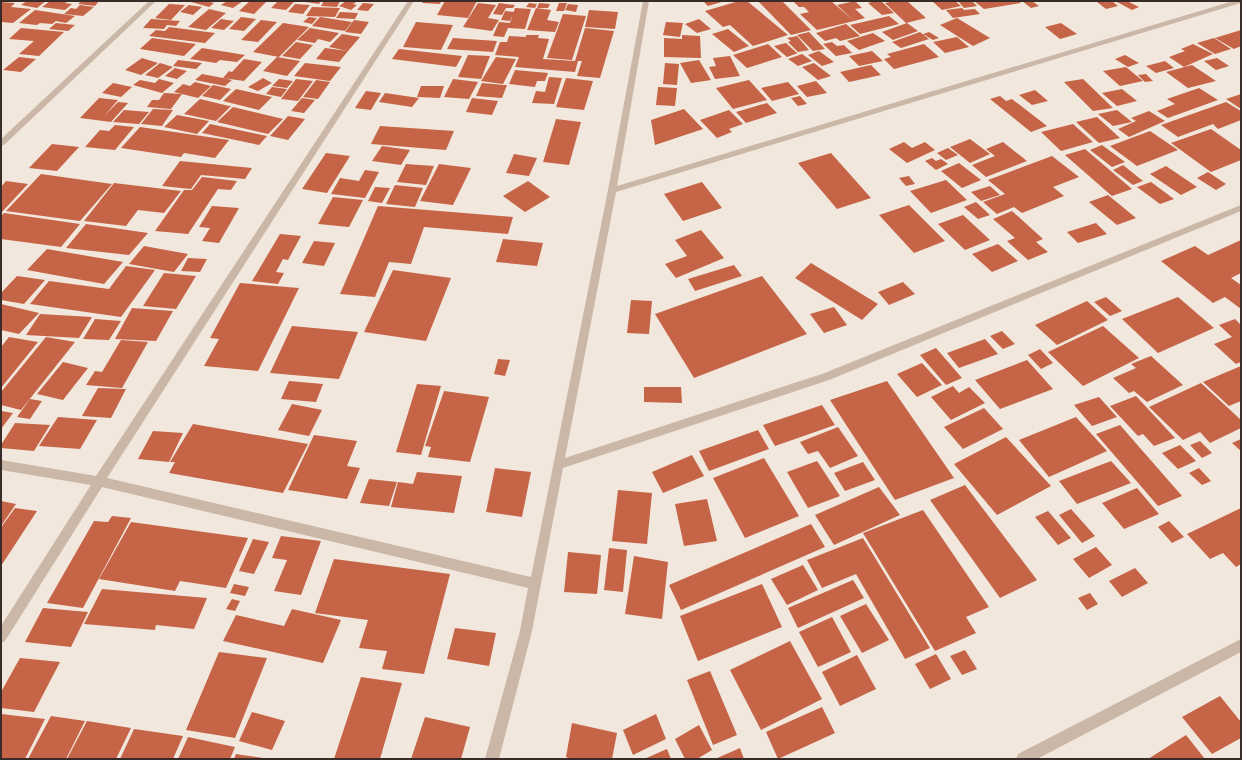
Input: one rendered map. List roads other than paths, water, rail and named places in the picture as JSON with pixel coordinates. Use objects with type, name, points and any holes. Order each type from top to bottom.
[{"type":"street","points":[[1,143],[152,1]]},
{"type":"street","points":[[1,637],[99,481],[411,1]]},
{"type":"street","points":[[492,759],[526,631],[612,190],[646,1]]},
{"type":"street","points":[[612,190],[1240,1]]},
{"type":"street","points":[[558,465],[824,377],[1241,208]]},
{"type":"street","points":[[1,465],[99,481],[535,584]]},
{"type":"street","points":[[1023,759],[1241,645]]}]
